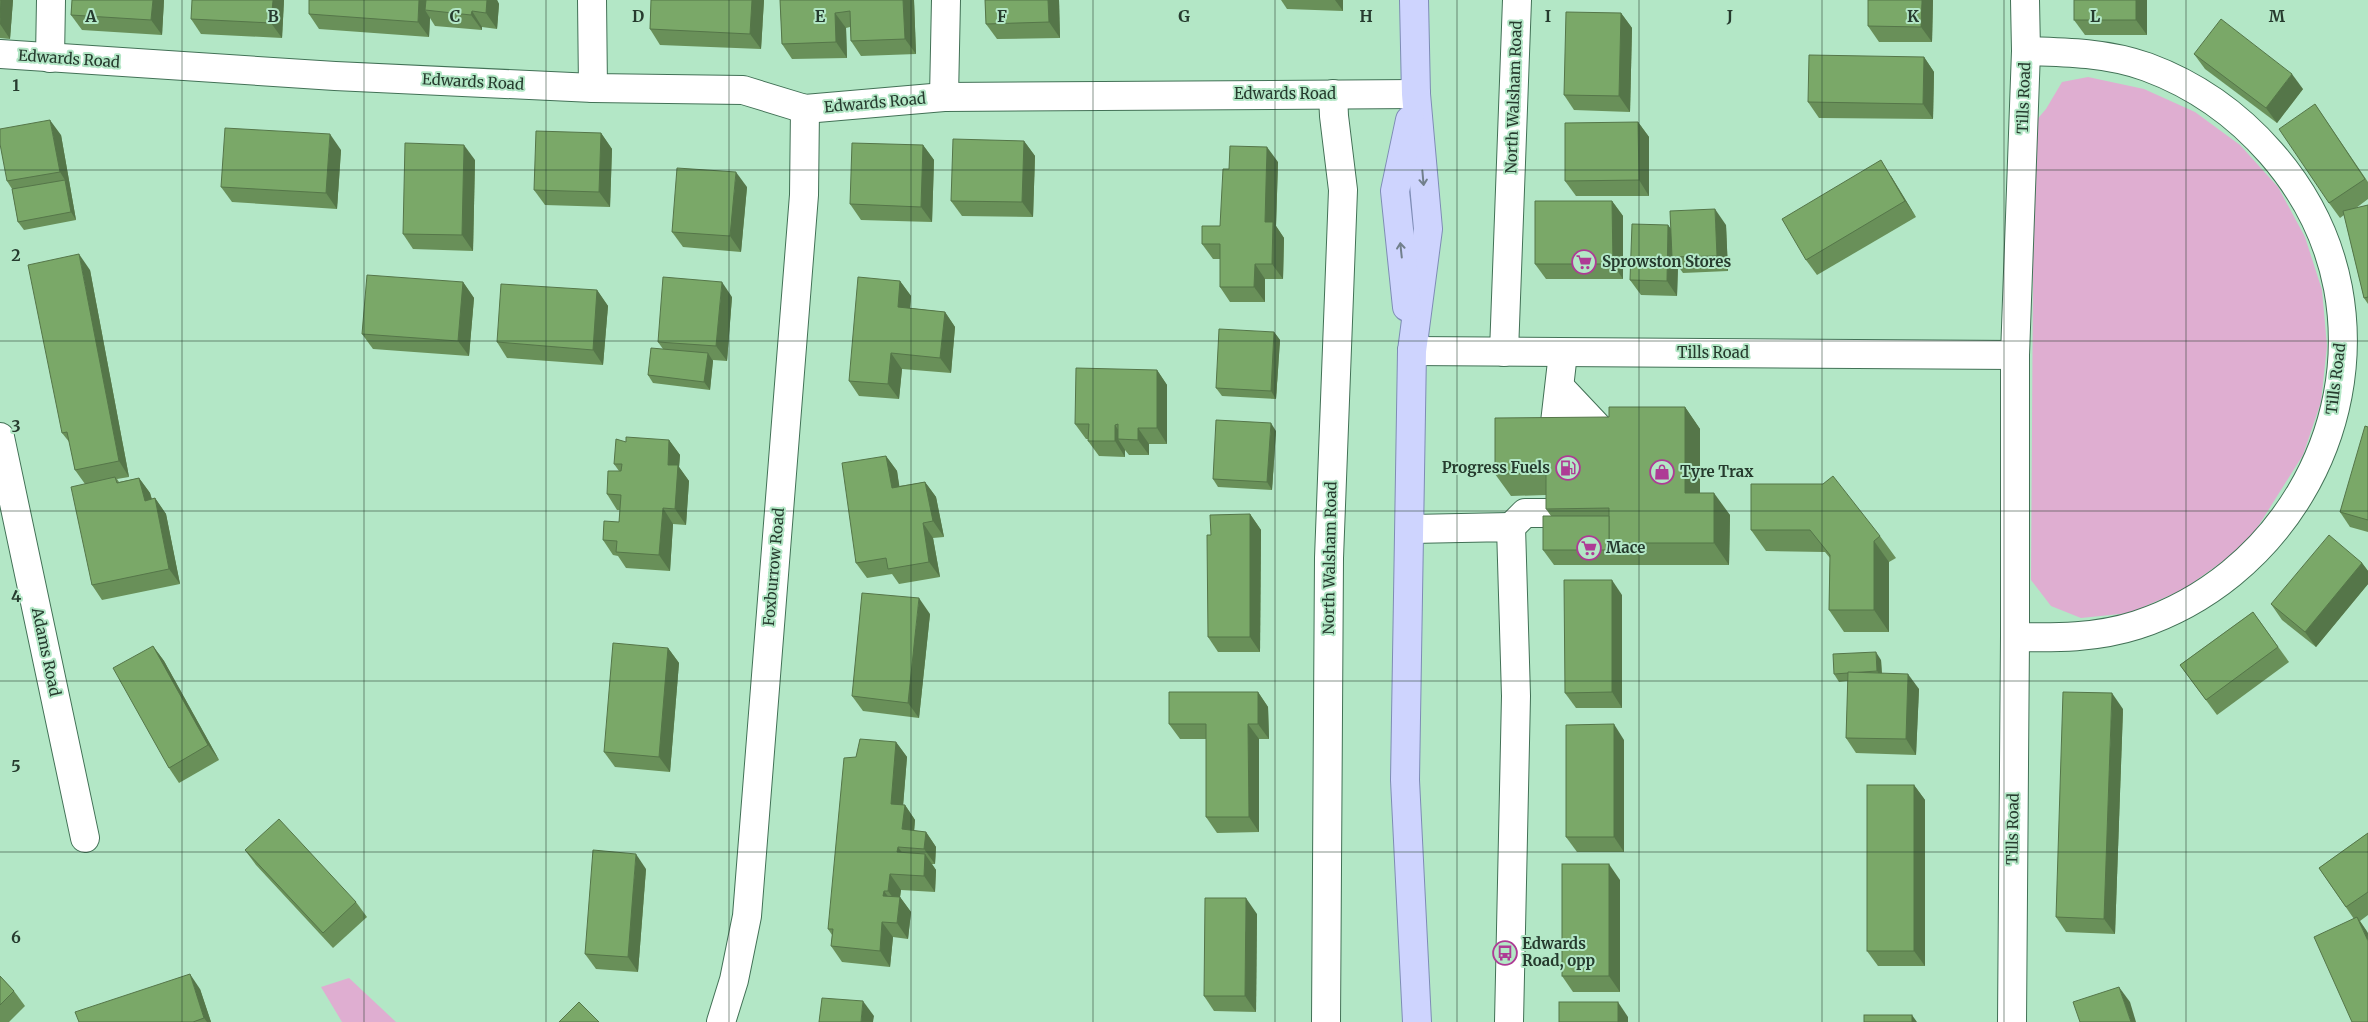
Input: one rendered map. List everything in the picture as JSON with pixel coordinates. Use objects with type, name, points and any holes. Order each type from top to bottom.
[{"type":"main road","points":[[1414,0],[1416,94],[1428,229],[1412,351],[1406,780],[1416,1022]]},
{"type":"street","points":[[50,58],[51,0]]},
{"type":"street","points":[[592,0],[593,88]]},
{"type":"street","name":"Edwards Road","points":[[944,96],[946,0]]},
{"type":"street","name":"North Walsham Road","points":[[1504,352],[1517,0]]},
{"type":"street","name":"Tills Road","points":[[2012,1022],[2015,637],[2014,355],[2026,51],[2025,0]]},
{"type":"street","name":"Tills Road","points":[[2015,637],[2077,637],[2136,625],[2193,601],[2243,565],[2284,520],[2316,467],[2335,409],[2342,349],[2338,288],[2320,230],[2290,176],[2250,130],[2201,93],[2146,67],[2086,52],[2026,51]]},
{"type":"street","name":"Edwards Road","points":[[0,54],[335,76],[593,88],[743,90],[805,109],[944,96],[1416,94]]},
{"type":"street","name":"North Walsham Road","points":[[1326,1022],[1329,558],[1342,190],[1333,94]]},
{"type":"street","name":"Foxburrow Road","points":[[721,1022],[734,980],[747,916],[804,195],[805,109]]},
{"type":"street","name":"Tills Road","points":[[1412,351],[2014,355]]},
{"type":"street","points":[[1541,436],[1560,387],[1562,352]]},
{"type":"street","points":[[1560,387],[1582,439]]},
{"type":"street","points":[[1560,387],[1609,440]]},
{"type":"street","name":"Adams Road","points":[[0,437],[85,838]]},
{"type":"street","points":[[1411,529],[1557,504]]},
{"type":"street","points":[[1509,1022],[1519,512]]},
{"type":"shaded area","points":[[2088,77],[2144,89],[2195,112],[2240,145],[2278,187],[2305,237],[2322,290],[2327,346],[2321,402],[2303,455],[2247,544],[2184,589],[2130,613],[2081,618],[2051,606],[2031,580],[2034,123],[2046,109],[2062,82]]},
{"type":"shaded area","points":[[349,978],[396,1022],[342,1022],[321,987]]},
{"type":"building","points":[[72,0],[153,0],[151,20],[71,15]]},
{"type":"building","points":[[192,0],[273,0],[271,23],[191,19]]},
{"type":"building","points":[[309,0],[419,0],[418,22],[309,14]]},
{"type":"building","points":[[426,0],[487,0],[486,13],[472,11],[471,15],[425,10]]},
{"type":"building","points":[[651,0],[752,0],[750,34],[650,29]]},
{"type":"building","points":[[780,0],[903,0],[905,39],[851,41],[850,11],[835,13],[836,42],[782,44]]},
{"type":"building","points":[[985,0],[1048,0],[1049,22],[986,24]]},
{"type":"building","points":[[1868,0],[1922,0],[1921,27],[1868,26]]},
{"type":"building","points":[[2074,0],[2136,0],[2136,20],[2074,20]]},
{"type":"building","points":[[1566,12],[1621,13],[1619,96],[1564,95]]},
{"type":"building","points":[[2221,19],[2292,74],[2266,108],[2194,54]]},
{"type":"building","points":[[1809,55],[1924,57],[1923,104],[1808,102]]},
{"type":"building","points":[[2315,104],[2365,179],[2329,203],[2279,129]]},
{"type":"building","points":[[50,120],[60,172],[7,181],[0,144],[0,129]]},
{"type":"building","points":[[1638,122],[1639,180],[1565,181],[1565,123]]},
{"type":"building","points":[[225,128],[330,134],[326,193],[221,187]]},
{"type":"building","points":[[536,131],[601,133],[599,192],[534,190]]},
{"type":"building","points":[[953,139],[1024,141],[1022,202],[951,201]]},
{"type":"building","points":[[405,143],[464,145],[462,235],[403,234]]},
{"type":"building","points":[[852,143],[923,145],[921,207],[850,204]]},
{"type":"building","points":[[1230,146],[1267,147],[1265,222],[1273,222],[1272,264],[1255,264],[1254,287],[1220,287],[1220,244],[1202,244],[1202,226],[1220,226],[1223,169],[1229,169]]},
{"type":"building","points":[[1881,160],[1905,201],[1806,260],[1782,219]]},
{"type":"building","points":[[677,168],[736,172],[730,236],[672,232]]},
{"type":"building","points":[[65,180],[71,212],[18,222],[12,189]]},
{"type":"building","name":"Sprowston Stores","points":[[1535,201],[1612,201],[1613,264],[1535,264]]},
{"type":"building","points":[[2368,205],[2368,297],[2364,298],[2343,211]]},
{"type":"building","points":[[1715,209],[1717,256],[1672,257],[1670,211]]},
{"type":"building","points":[[1632,224],[1668,225],[1667,281],[1630,280]]},
{"type":"building","points":[[79,254],[119,461],[75,470],[67,432],[62,433],[28,265]]},
{"type":"building","points":[[367,275],[463,282],[458,341],[362,334]]},
{"type":"building","points":[[663,277],[722,282],[716,346],[658,342]]},
{"type":"building","points":[[858,277],[900,281],[898,307],[945,312],[940,358],[891,353],[888,384],[849,381]]},
{"type":"building","points":[[501,284],[597,290],[593,350],[497,342]]},
{"type":"building","points":[[1219,329],[1274,332],[1271,391],[1216,388]]},
{"type":"building","points":[[651,348],[708,353],[704,382],[648,375]]},
{"type":"building","points":[[1076,368],[1157,370],[1157,428],[1138,428],[1138,440],[1118,439],[1118,424],[1115,425],[1115,441],[1088,441],[1089,424],[1075,424]]},
{"type":"building","points":[[1609,407],[1685,407],[1685,493],[1714,493],[1714,543],[1609,543],[1609,508],[1546,509],[1546,473],[1495,474],[1495,418],[1609,417]]},
{"type":"building","points":[[1216,420],[1271,423],[1267,482],[1213,479]]},
{"type":"building","points":[[2365,426],[2368,427],[2368,520],[2340,512]]},
{"type":"building","points":[[626,437],[669,440],[668,465],[678,465],[675,509],[663,508],[659,555],[616,552],[617,541],[603,540],[604,521],[619,522],[621,495],[607,494],[608,471],[621,471],[622,464],[614,464],[616,439],[626,442]]},
{"type":"building","points":[[886,456],[892,488],[925,482],[933,521],[923,523],[929,562],[888,569],[886,558],[856,563],[842,463]]},
{"type":"building","points":[[1833,476],[1880,536],[1874,541],[1874,610],[1829,610],[1830,555],[1810,530],[1751,530],[1751,484],[1823,484]]},
{"type":"building","points":[[115,477],[117,483],[139,478],[145,501],[155,498],[169,569],[92,585],[71,487]]},
{"type":"building","points":[[1250,514],[1250,637],[1208,637],[1207,535],[1211,535],[1210,515]]},
{"type":"building","points":[[1543,516],[1609,516],[1609,543],[1613,550],[1543,550]]},
{"type":"building","points":[[2329,535],[2362,563],[2305,632],[2271,604]]},
{"type":"building","points":[[1564,580],[1612,580],[1612,692],[1565,693]]},
{"type":"building","points":[[862,593],[919,598],[908,703],[852,696]]},
{"type":"building","points":[[2253,612],[2278,647],[2206,700],[2180,665]]},
{"type":"building","points":[[613,643],[668,648],[659,757],[604,752]]},
{"type":"building","points":[[153,646],[208,745],[169,768],[113,668]]},
{"type":"building","points":[[1876,652],[1877,671],[1834,674],[1833,654]]},
{"type":"building","points":[[1848,672],[1908,674],[1906,739],[1846,738]]},
{"type":"building","points":[[1169,692],[1258,692],[1258,724],[1248,724],[1249,817],[1206,817],[1206,724],[1169,724]]},
{"type":"building","points":[[2063,692],[2112,693],[2104,919],[2056,917]]},
{"type":"building","points":[[1614,724],[1614,837],[1566,837],[1566,725]]},
{"type":"building","points":[[860,739],[896,742],[891,804],[905,805],[902,829],[926,832],[924,849],[898,847],[897,852],[925,854],[924,876],[890,874],[888,891],[884,891],[883,896],[900,897],[897,923],[882,922],[880,951],[831,946],[833,929],[828,929],[844,758],[856,757]]},
{"type":"building","points":[[1867,785],[1914,785],[1914,951],[1867,951]]},
{"type":"building","points":[[279,819],[356,902],[323,933],[245,850]]},
{"type":"building","points":[[2368,833],[2368,892],[2346,907],[2319,868]]},
{"type":"building","points":[[593,850],[636,854],[628,957],[585,954]]},
{"type":"building","points":[[1562,864],[1609,864],[1609,976],[1562,976]]},
{"type":"building","points":[[1205,898],[1246,898],[1245,996],[1204,996]]},
{"type":"building","points":[[2357,917],[2368,941],[2368,1022],[2352,1022],[2314,937]]},
{"type":"building","points":[[190,974],[204,1018],[193,1022],[79,1022],[75,1012]]},
{"type":"building","points":[[0,976],[14,991],[0,1005]]},
{"type":"building","points":[[2119,987],[2131,1022],[2080,1022],[2073,1002]]},
{"type":"building","points":[[822,998],[863,1001],[861,1022],[819,1022]]},
{"type":"building","points":[[579,1002],[599,1022],[559,1022]]},
{"type":"building","points":[[1559,1002],[1618,1002],[1618,1022],[1559,1022]]},
{"type":"building","points":[[1864,1015],[1912,1015],[1912,1022],[1864,1022]]},
{"type":"place","name":"Sprowston Stores","points":[[1584,262]]},
{"type":"place","name":"Progress Fuels","points":[[1568,468]]},
{"type":"place","name":"Tyre Trax","points":[[1662,472]]},
{"type":"place","name":"Mace","points":[[1589,548]]},
{"type":"place","name":"Edwards Road, opp","points":[[1505,953]]}]
